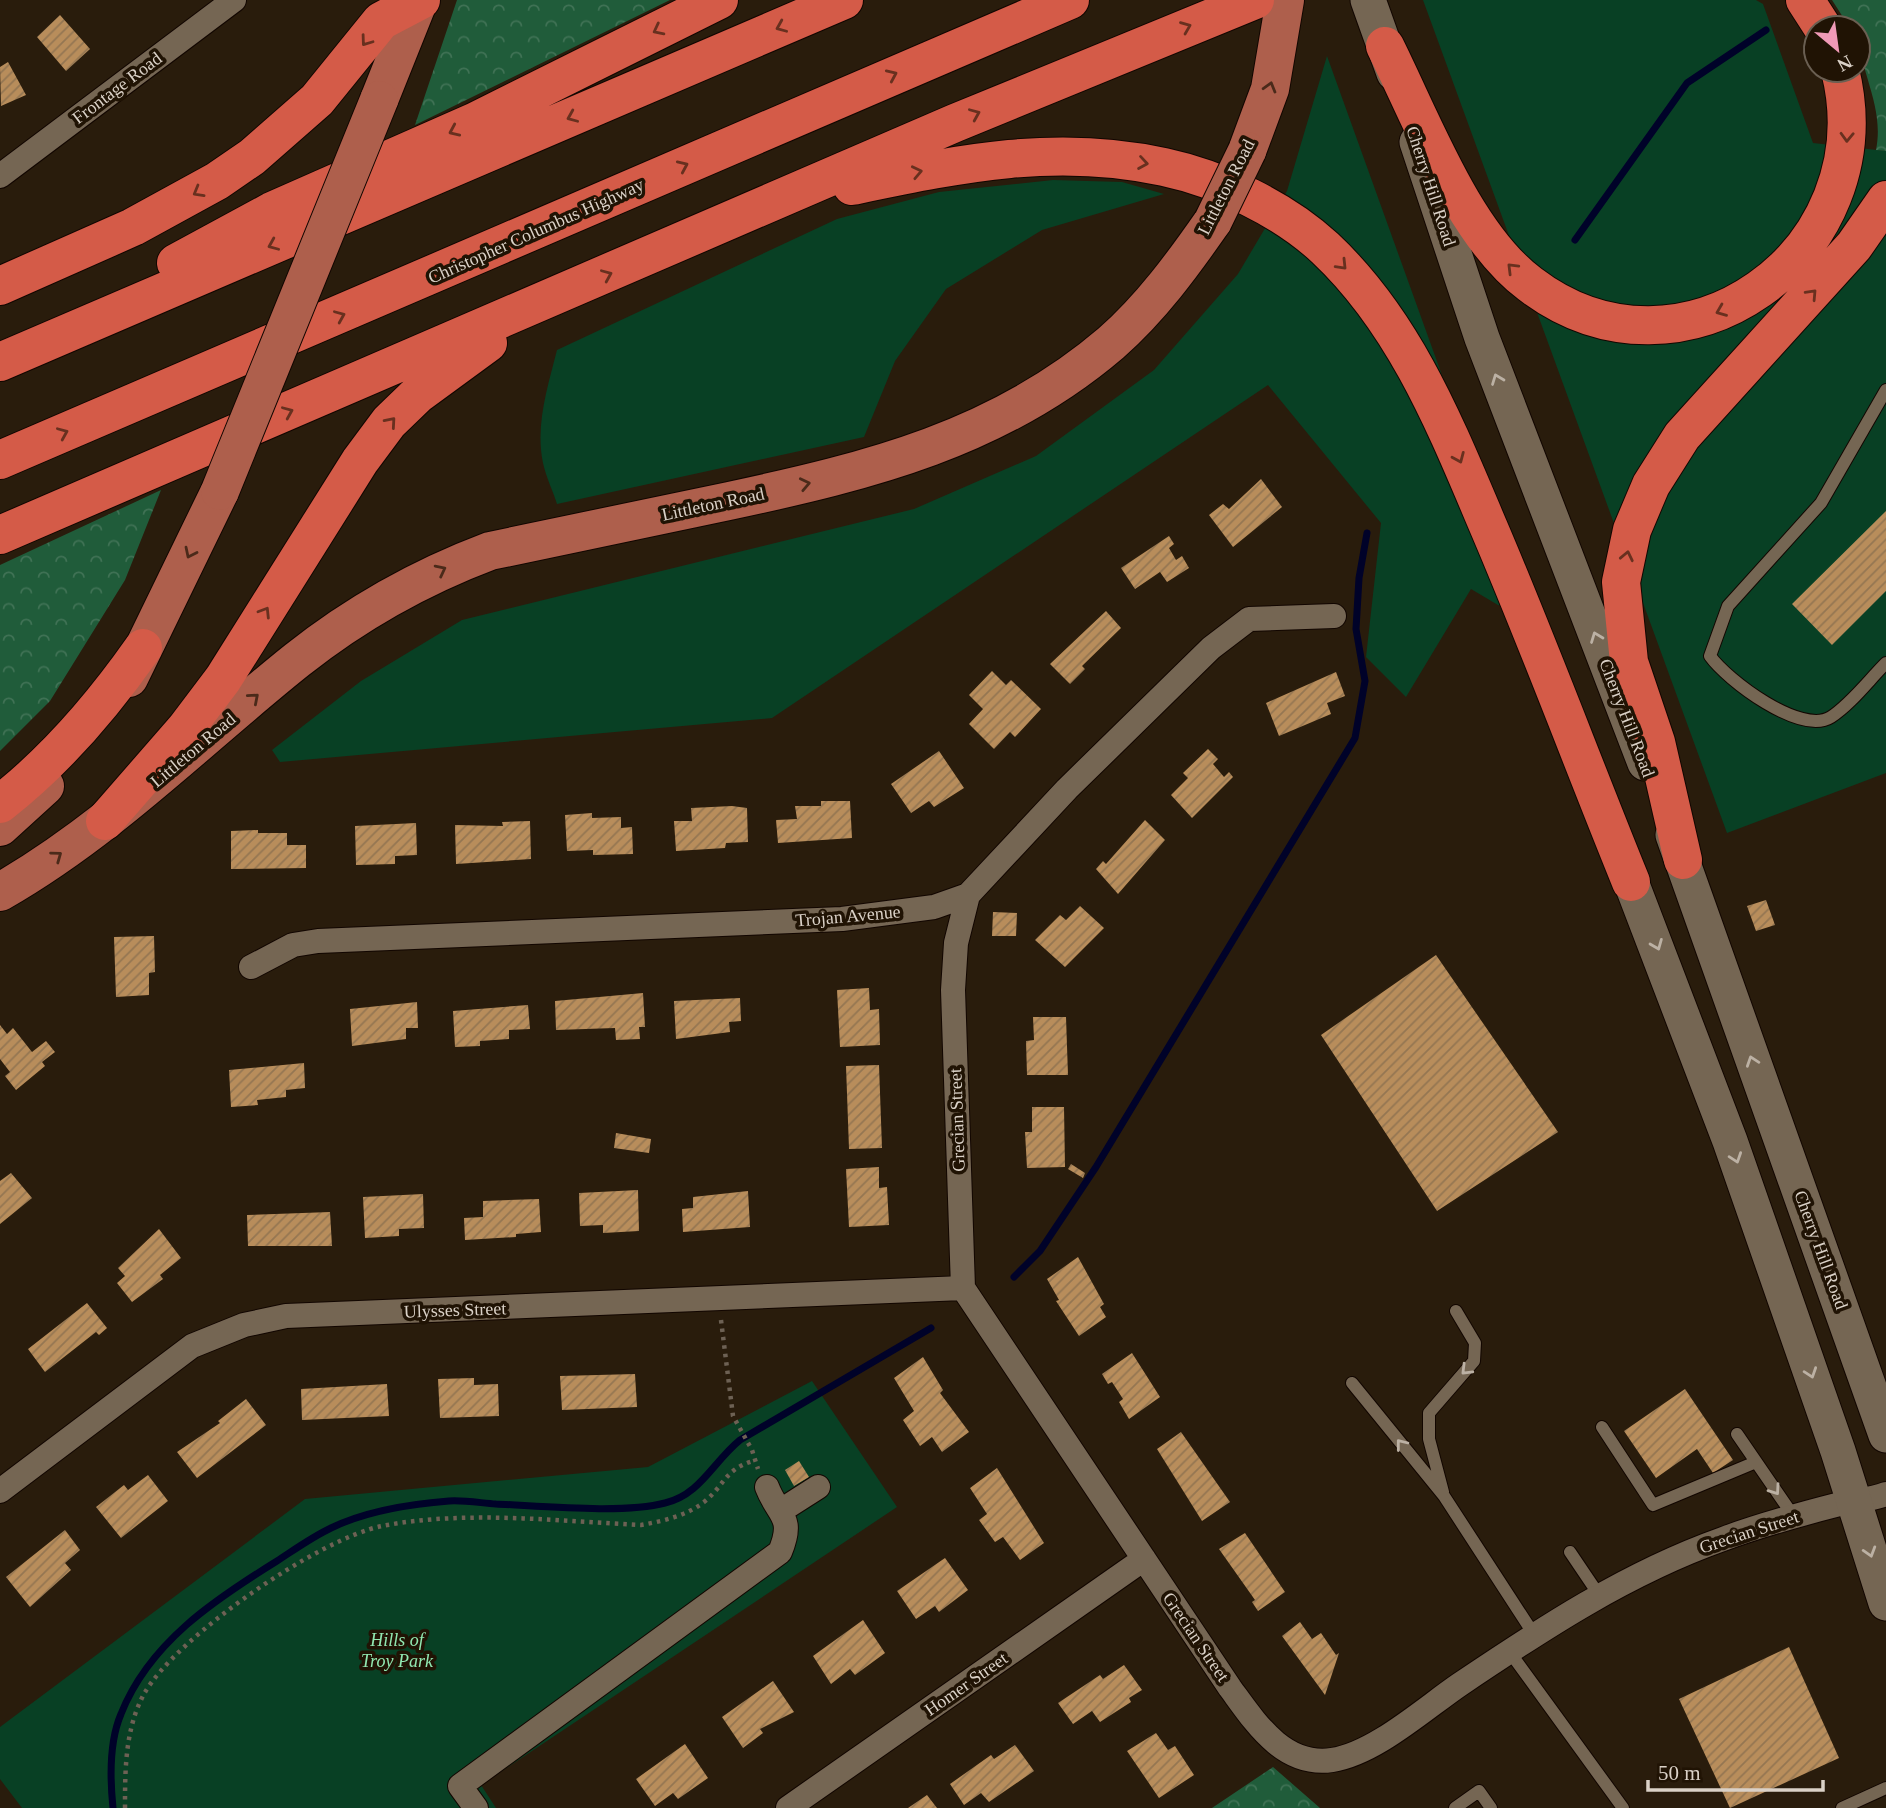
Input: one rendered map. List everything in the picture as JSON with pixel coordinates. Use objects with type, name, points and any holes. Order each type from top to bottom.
[{"type":"highway","points":[[0,286],[133,226],[217,181],[252,157],[317,100],[381,21],[419,0]]},
{"type":"highway","points":[[0,360],[272,211],[474,122],[719,0]]},
{"type":"highway","points":[[0,360],[844,0]]},
{"type":"highway","name":"Christopher Columbus Highway","points":[[0,460],[1070,0]]},
{"type":"highway","points":[[0,535],[1091,66],[1275,6]]},
{"type":"highway","points":[[1385,46],[1467,210],[1495,250],[1524,279],[1557,302],[1585,314],[1634,326],[1693,322],[1723,311],[1778,279],[1804,251],[1833,204],[1845,164],[1847,105],[1843,84]]},
{"type":"highway","points":[[778,201],[958,163],[1023,155],[1071,156],[1156,165],[1213,183],[1257,202],[1298,227],[1352,276],[1390,325],[1437,407],[1529,621],[1631,882]]},
{"type":"highway","points":[[1683,860],[1656,742],[1629,662],[1621,582],[1632,530],[1651,485],[1682,436],[1839,264],[1886,200]]},
{"type":"highway","points":[[105,821],[163,756],[223,679],[360,461],[389,422],[417,395],[544,302]]},
{"type":"highway","points":[[0,544],[169,462]]},
{"type":"highway","points":[[0,804],[43,767],[106,698],[143,648]]},
{"type":"main road","points":[[0,827],[70,762],[122,694],[220,491],[419,0]]},
{"type":"main road","name":"Cherry Hill Road","points":[[1369,3],[1482,338],[1683,860],[1886,1436]]},
{"type":"main road","name":"Littleton Road","points":[[0,892],[33,873],[105,821],[186,757],[297,660],[388,598],[449,566],[490,551],[844,476],[946,442],[1002,416],[1056,384],[1112,342],[1152,302],[1213,221],[1247,151],[1270,89],[1275,6]]},
{"type":"main road","points":[[1631,882],[1870,1497],[1886,1603]]},
{"type":"main road","points":[[1859,1355],[1886,1386]]},
{"type":"street","name":"Frontage Road","points":[[0,176],[234,0]]},
{"type":"street","name":"Trojan Avenue","points":[[251,967],[293,945],[318,941],[842,919],[934,907],[968,895],[1086,769],[1211,648],[1249,619],[1334,616]]},
{"type":"street","name":"Grecian Street","points":[[968,895],[956,943],[953,990],[963,1288],[1259,1728],[1286,1751],[1300,1757],[1332,1760],[1362,1750],[1509,1651],[1599,1595],[1643,1572],[1723,1539],[1870,1497]]},
{"type":"street","name":"Ulysses Street","points":[[0,1491],[192,1346],[244,1325],[286,1317],[963,1288]]},
{"type":"street","points":[[475,1808],[460,1786],[780,1552],[786,1536],[787,1520],[767,1487]]},
{"type":"street","points":[[782,1510],[818,1487]]},
{"type":"street","name":"Homer Street","points":[[788,1808],[1144,1559]]},
{"type":"lane","points":[[1886,390],[1821,503],[1728,606],[1710,656],[1721,671],[1750,694],[1808,721],[1829,718],[1886,663]]},
{"type":"lane","points":[[1444,1496],[1429,1439],[1429,1413],[1474,1361],[1475,1343],[1456,1311]]},
{"type":"lane","points":[[1352,1383],[1444,1496],[1535,1636]]},
{"type":"lane","points":[[1602,1427],[1653,1505],[1756,1462]]},
{"type":"lane","points":[[1737,1434],[1794,1517]]},
{"type":"lane","points":[[1570,1552],[1599,1595]]},
{"type":"lane","points":[[1509,1651],[1623,1808]]},
{"type":"lane","points":[[1842,1808],[1886,1788]]},
{"type":"lane","points":[[1455,1808],[1479,1791],[1490,1808]]},
{"type":"path","points":[[718,1299],[733,1416],[752,1450]]},
{"type":"path","points":[[125,1808],[125,1761],[132,1726],[143,1696],[162,1666],[188,1641],[230,1610],[331,1545],[380,1527],[435,1519],[641,1525],[665,1521],[705,1502],[729,1472],[753,1461]]},
{"type":"green space","points":[[457,0],[670,0],[415,125]]},
{"type":"green space","points":[[1423,0],[1756,0],[1763,4],[1813,143],[1886,151],[1886,773],[1727,833]]},
{"type":"green space","points":[[1832,0],[1886,0],[1886,151],[1876,150],[1877,118],[1869,84],[1872,84],[1872,14],[1841,14]]},
{"type":"green space","points":[[1327,56],[1528,614],[1498,605],[1471,589],[1406,697],[1366,657],[1381,523],[1268,385],[772,718],[280,762],[272,750],[361,681],[462,620],[914,509],[1036,456],[1154,370],[1238,274],[1287,191]]},
{"type":"green space","points":[[1053,180],[1122,182],[1164,194],[1042,230],[946,289],[895,361],[864,437],[557,504],[543,463],[541,434],[544,406],[557,350],[837,219],[939,192]]},
{"type":"green space","points":[[161,490],[125,580],[50,701],[0,751],[0,565]]},
{"type":"green space","name":"Hills of Troy Park","points":[[812,1381],[897,1507],[481,1785],[496,1808],[22,1808],[0,1779],[0,1727],[305,1499],[648,1467]]},
{"type":"green space","points":[[1273,1767],[1320,1808],[1212,1808]]},
{"type":"building","points":[[60,15],[90,49],[66,71],[37,37]]},
{"type":"building","points":[[8,62],[26,95],[1,106],[0,67]]},
{"type":"building","points":[[1261,479],[1282,507],[1233,547],[1209,515],[1223,504],[1229,509]]},
{"type":"building","points":[[1886,511],[1886,591],[1832,645],[1792,604]]},
{"type":"building","points":[[1169,536],[1174,544],[1169,548],[1176,560],[1182,556],[1189,568],[1167,582],[1160,572],[1135,589],[1121,568]]},
{"type":"building","points":[[1106,611],[1121,628],[1082,666],[1085,669],[1070,684],[1050,664]]},
{"type":"building","points":[[992,671],[1006,685],[1011,680],[1041,709],[1015,737],[1010,732],[994,749],[969,724],[983,709],[969,695]]},
{"type":"building","points":[[1336,672],[1345,696],[1327,703],[1331,714],[1279,736],[1266,703]]},
{"type":"building","points":[[1208,749],[1218,759],[1213,764],[1224,777],[1229,772],[1233,777],[1192,818],[1171,795],[1188,778],[1183,773]]},
{"type":"building","points":[[939,751],[964,788],[934,807],[929,801],[911,813],[891,784]]},
{"type":"building","points":[[821,801],[850,801],[852,838],[778,843],[776,820],[797,819],[795,806],[821,806]]},
{"type":"building","points":[[691,808],[747,808],[748,842],[726,843],[725,848],[676,851],[674,821],[692,821]]},
{"type":"building","points":[[592,813],[592,818],[621,817],[621,828],[632,827],[633,854],[593,855],[593,850],[567,851],[565,815]]},
{"type":"building","points":[[1145,820],[1165,840],[1118,894],[1096,869],[1103,861],[1106,864]]},
{"type":"building","points":[[530,821],[531,859],[456,864],[455,825],[503,826],[502,822]]},
{"type":"building","points":[[416,823],[417,855],[395,856],[395,864],[356,865],[355,826]]},
{"type":"building","points":[[258,830],[258,833],[287,833],[287,845],[306,845],[306,868],[231,869],[231,831]]},
{"type":"building","points":[[1766,900],[1775,925],[1756,931],[1747,906]]},
{"type":"building","points":[[1080,906],[1104,928],[1065,967],[1035,940],[1060,915],[1066,920]]},
{"type":"building","points":[[993,912],[1017,913],[1016,936],[992,936]]},
{"type":"building","points":[[154,936],[155,972],[149,973],[149,995],[116,997],[114,937]]},
{"type":"building","points":[[1436,955],[1558,1132],[1437,1211],[1321,1035]]},
{"type":"building","points":[[869,988],[870,1010],[879,1009],[880,1045],[840,1047],[837,990]]},
{"type":"building","points":[[643,993],[645,1027],[639,1027],[640,1039],[616,1040],[615,1028],[556,1030],[555,1001]]},
{"type":"building","points":[[740,998],[741,1021],[729,1022],[730,1032],[676,1039],[674,1001]]},
{"type":"building","points":[[417,1002],[418,1028],[406,1028],[406,1039],[352,1046],[350,1009]]},
{"type":"building","points":[[528,1005],[530,1029],[509,1030],[509,1039],[480,1041],[480,1046],[455,1047],[453,1011]]},
{"type":"building","points":[[1033,1017],[1066,1017],[1068,1075],[1027,1075],[1026,1041],[1034,1040]]},
{"type":"building","points":[[0,1025],[7,1034],[13,1028],[32,1052],[46,1041],[55,1052],[42,1062],[45,1066],[16,1090],[5,1076],[10,1072],[0,1059]]},
{"type":"building","points":[[304,1063],[305,1088],[286,1090],[286,1097],[257,1100],[258,1105],[231,1107],[229,1070]]},
{"type":"building","points":[[879,1065],[882,1148],[849,1149],[846,1066]]},
{"type":"building","points":[[1032,1107],[1064,1107],[1065,1167],[1027,1168],[1025,1132],[1032,1132]]},
{"type":"building","points":[[616,1133],[651,1139],[649,1153],[614,1148]]},
{"type":"building","points":[[1071,1164],[1085,1173],[1083,1178],[1068,1169]]},
{"type":"building","points":[[879,1167],[879,1188],[887,1187],[889,1225],[849,1227],[846,1169]]},
{"type":"building","points":[[11,1173],[32,1198],[0,1224],[0,1181]]},
{"type":"building","points":[[638,1190],[639,1231],[603,1233],[603,1225],[580,1226],[579,1193]]},
{"type":"building","points":[[748,1191],[750,1227],[683,1232],[682,1209],[693,1208],[693,1197]]},
{"type":"building","points":[[423,1194],[424,1228],[399,1229],[399,1236],[365,1238],[363,1197]]},
{"type":"building","points":[[539,1199],[541,1232],[516,1234],[516,1237],[465,1240],[464,1218],[483,1217],[483,1201]]},
{"type":"building","points":[[330,1212],[332,1246],[248,1246],[247,1215]]},
{"type":"building","points":[[159,1229],[181,1258],[160,1275],[163,1279],[132,1302],[117,1283],[125,1276],[118,1268]]},
{"type":"building","points":[[1078,1257],[1104,1304],[1100,1307],[1106,1317],[1079,1336],[1056,1301],[1059,1300],[1047,1279]]},
{"type":"building","points":[[87,1303],[107,1328],[99,1335],[96,1332],[45,1372],[28,1349]]},
{"type":"building","points":[[1132,1353],[1160,1397],[1129,1419],[1119,1402],[1123,1399],[1112,1382],[1108,1384],[1102,1374]]},
{"type":"building","points":[[923,1357],[943,1390],[940,1393],[969,1432],[942,1452],[932,1437],[920,1446],[903,1420],[914,1411],[894,1378]]},
{"type":"building","points":[[635,1374],[637,1407],[562,1410],[560,1376]]},
{"type":"building","points":[[474,1378],[474,1385],[498,1384],[499,1416],[440,1418],[438,1379]]},
{"type":"building","points":[[387,1384],[389,1416],[302,1420],[301,1389]]},
{"type":"building","points":[[1685,1389],[1733,1460],[1713,1473],[1697,1449],[1656,1478],[1624,1431]]},
{"type":"building","points":[[246,1399],[266,1425],[197,1478],[177,1452],[220,1423],[218,1421]]},
{"type":"building","points":[[1181,1432],[1230,1502],[1202,1521],[1157,1449]]},
{"type":"building","points":[[799,1461],[809,1477],[794,1486],[785,1470]]},
{"type":"building","points":[[997,1468],[1044,1543],[1020,1560],[1003,1537],[995,1542],[979,1520],[987,1514],[970,1488]]},
{"type":"building","points":[[148,1475],[168,1501],[121,1538],[96,1507],[124,1485],[128,1490]]},
{"type":"building","points":[[65,1530],[80,1550],[65,1563],[71,1570],[30,1607],[6,1577]]},
{"type":"building","points":[[1245,1533],[1285,1592],[1258,1611],[1252,1602],[1255,1600],[1219,1549]]},
{"type":"building","points":[[945,1558],[968,1590],[939,1612],[935,1606],[916,1619],[897,1591]]},
{"type":"building","points":[[863,1620],[885,1653],[855,1675],[850,1669],[831,1684],[813,1656]]},
{"type":"building","points":[[1300,1622],[1312,1639],[1321,1633],[1336,1655],[1339,1653],[1325,1695],[1282,1636]]},
{"type":"building","points":[[1789,1647],[1839,1758],[1730,1808],[1679,1699]]},
{"type":"building","points":[[1124,1665],[1142,1690],[1129,1698],[1131,1702],[1100,1722],[1092,1711],[1073,1724],[1058,1703],[1100,1675],[1103,1679]]},
{"type":"building","points":[[773,1681],[794,1712],[760,1729],[763,1733],[743,1748],[722,1717]]},
{"type":"building","points":[[1156,1733],[1168,1750],[1175,1746],[1194,1775],[1159,1798],[1127,1751]]},
{"type":"building","points":[[685,1744],[708,1778],[678,1799],[673,1793],[655,1806],[636,1779]]},
{"type":"building","points":[[1015,1745],[1034,1771],[989,1802],[981,1793],[964,1805],[950,1784],[991,1755],[994,1759]]},
{"type":"building","points":[[927,1795],[937,1808],[908,1808]]},
{"type":"waterway","points":[[1575,240],[1687,83],[1766,30]]},
{"type":"waterway","points":[[1014,1277],[1040,1251],[1096,1167],[1355,738],[1365,681],[1356,629],[1359,578],[1367,533]]},
{"type":"waterway","points":[[113,1808],[111,1761],[114,1736],[133,1689],[148,1666],[166,1645],[207,1608],[317,1535],[373,1513],[434,1502],[461,1501],[605,1509],[648,1506],[677,1499],[697,1485],[740,1440],[931,1328]]}]
